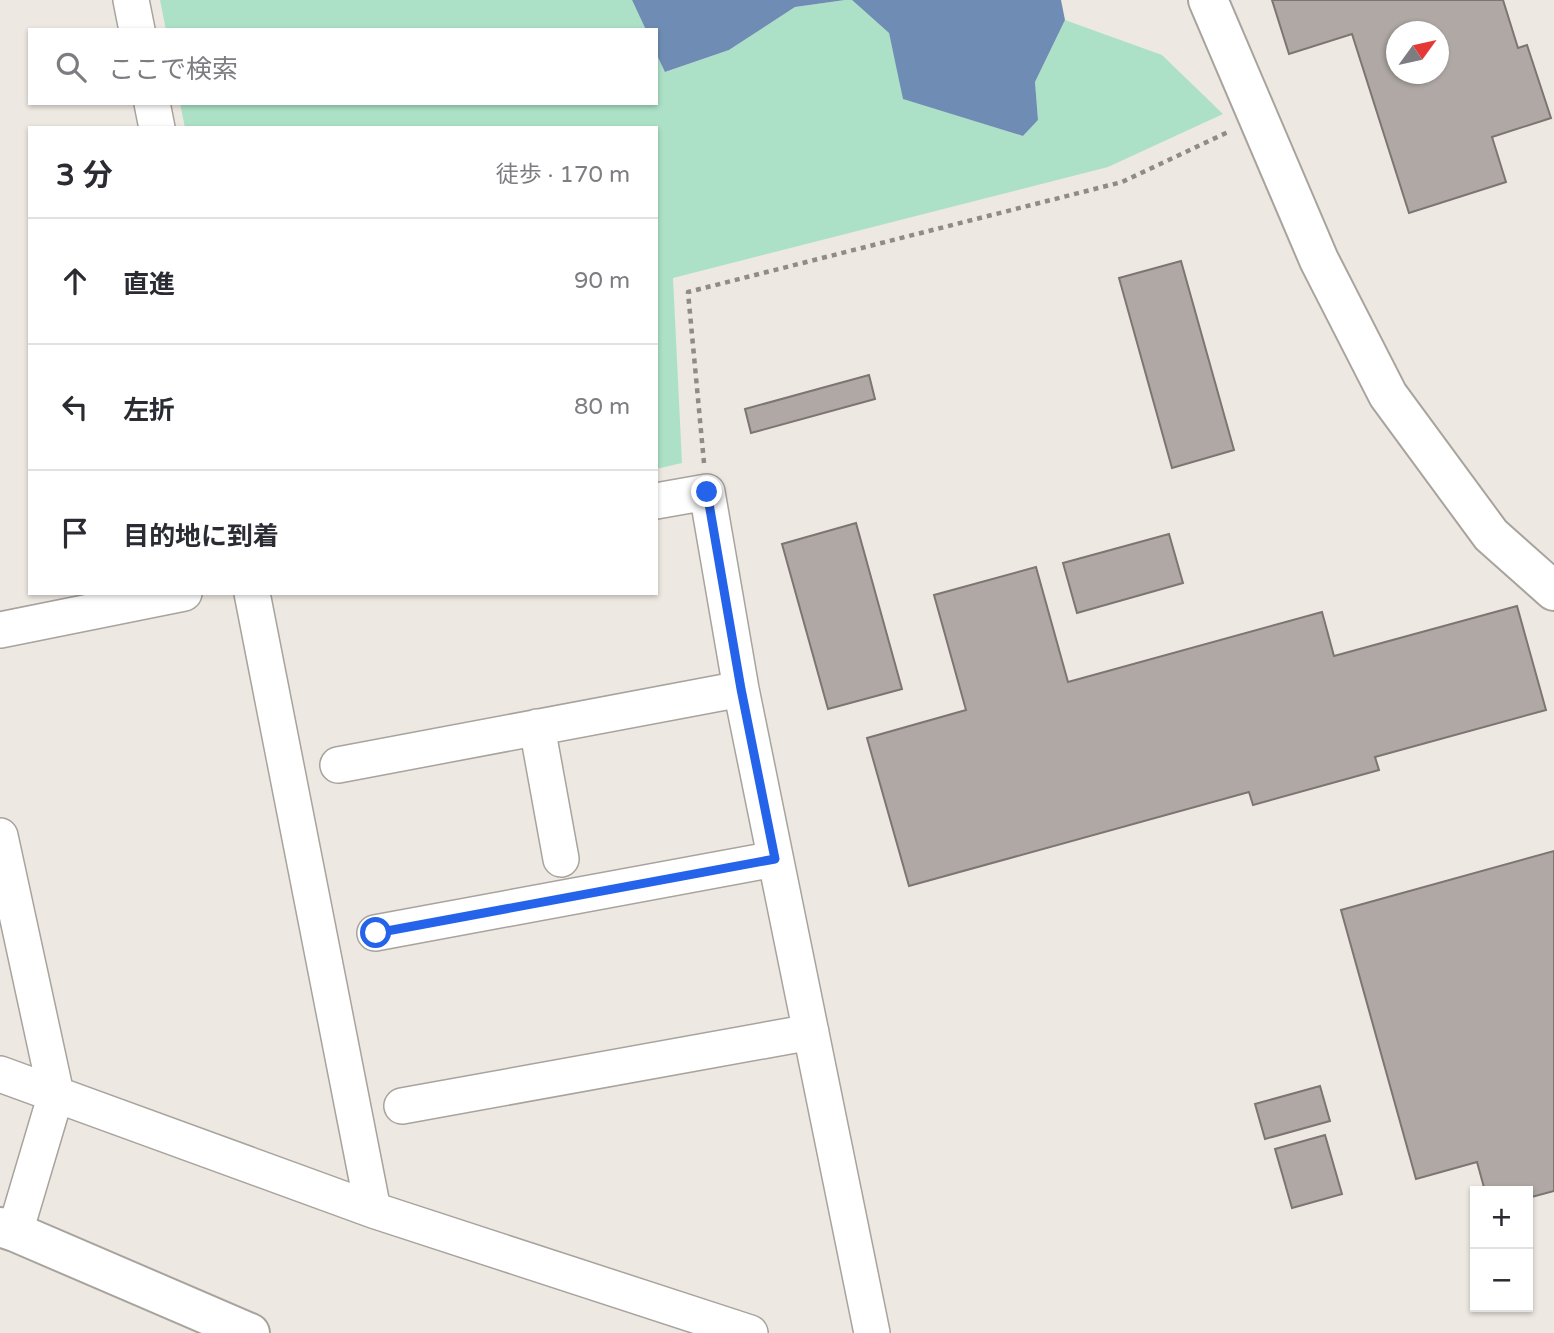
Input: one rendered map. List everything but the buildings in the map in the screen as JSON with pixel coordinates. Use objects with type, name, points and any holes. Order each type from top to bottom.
[{"type":"street","points":[[131,0],[137,28]]},
{"type":"street","points":[[1208,0],[1320,260],[1388,395],[1491,535],[1554,591]]},
{"type":"street","points":[[152,105],[157,126]]},
{"type":"street","points":[[658,501],[707,492],[741,689],[872,1333]]},
{"type":"street","points":[[0,630],[174,595]]},
{"type":"street","points":[[252,595],[373,1210]]},
{"type":"street","points":[[338,765],[741,689]]},
{"type":"street","points":[[537,727],[561,859]]},
{"type":"street","points":[[0,836],[56,1094],[7,1229],[250,1333]]},
{"type":"street","points":[[376,933],[775,859]]},
{"type":"street","points":[[402,1107],[811,1032]]},
{"type":"street","points":[[0,1074],[373,1210],[750,1333]]},
{"type":"path","points":[[707,492],[688,292],[1122,182],[1258,117]]},
{"type":"green space","points":[[160,0],[632,0],[645,28],[166,28]]},
{"type":"green space","points":[[852,0],[889,33],[904,99],[1023,136],[1038,120],[1035,82],[1065,20],[1162,55],[1223,114],[1108,167],[673,278],[682,463],[658,469],[658,126],[185,126],[180,105],[658,105],[658,57],[666,72],[729,50],[795,7]]},
{"type":"water","points":[[632,0],[845,0],[795,7],[729,50],[665,72],[658,57],[658,28],[645,28]]},
{"type":"water","points":[[852,0],[1061,0],[1065,20],[1035,82],[1038,120],[1023,136],[903,99],[889,33]]},
{"type":"route","points":[[376,933],[775,859],[741,689],[707,492]]}]
